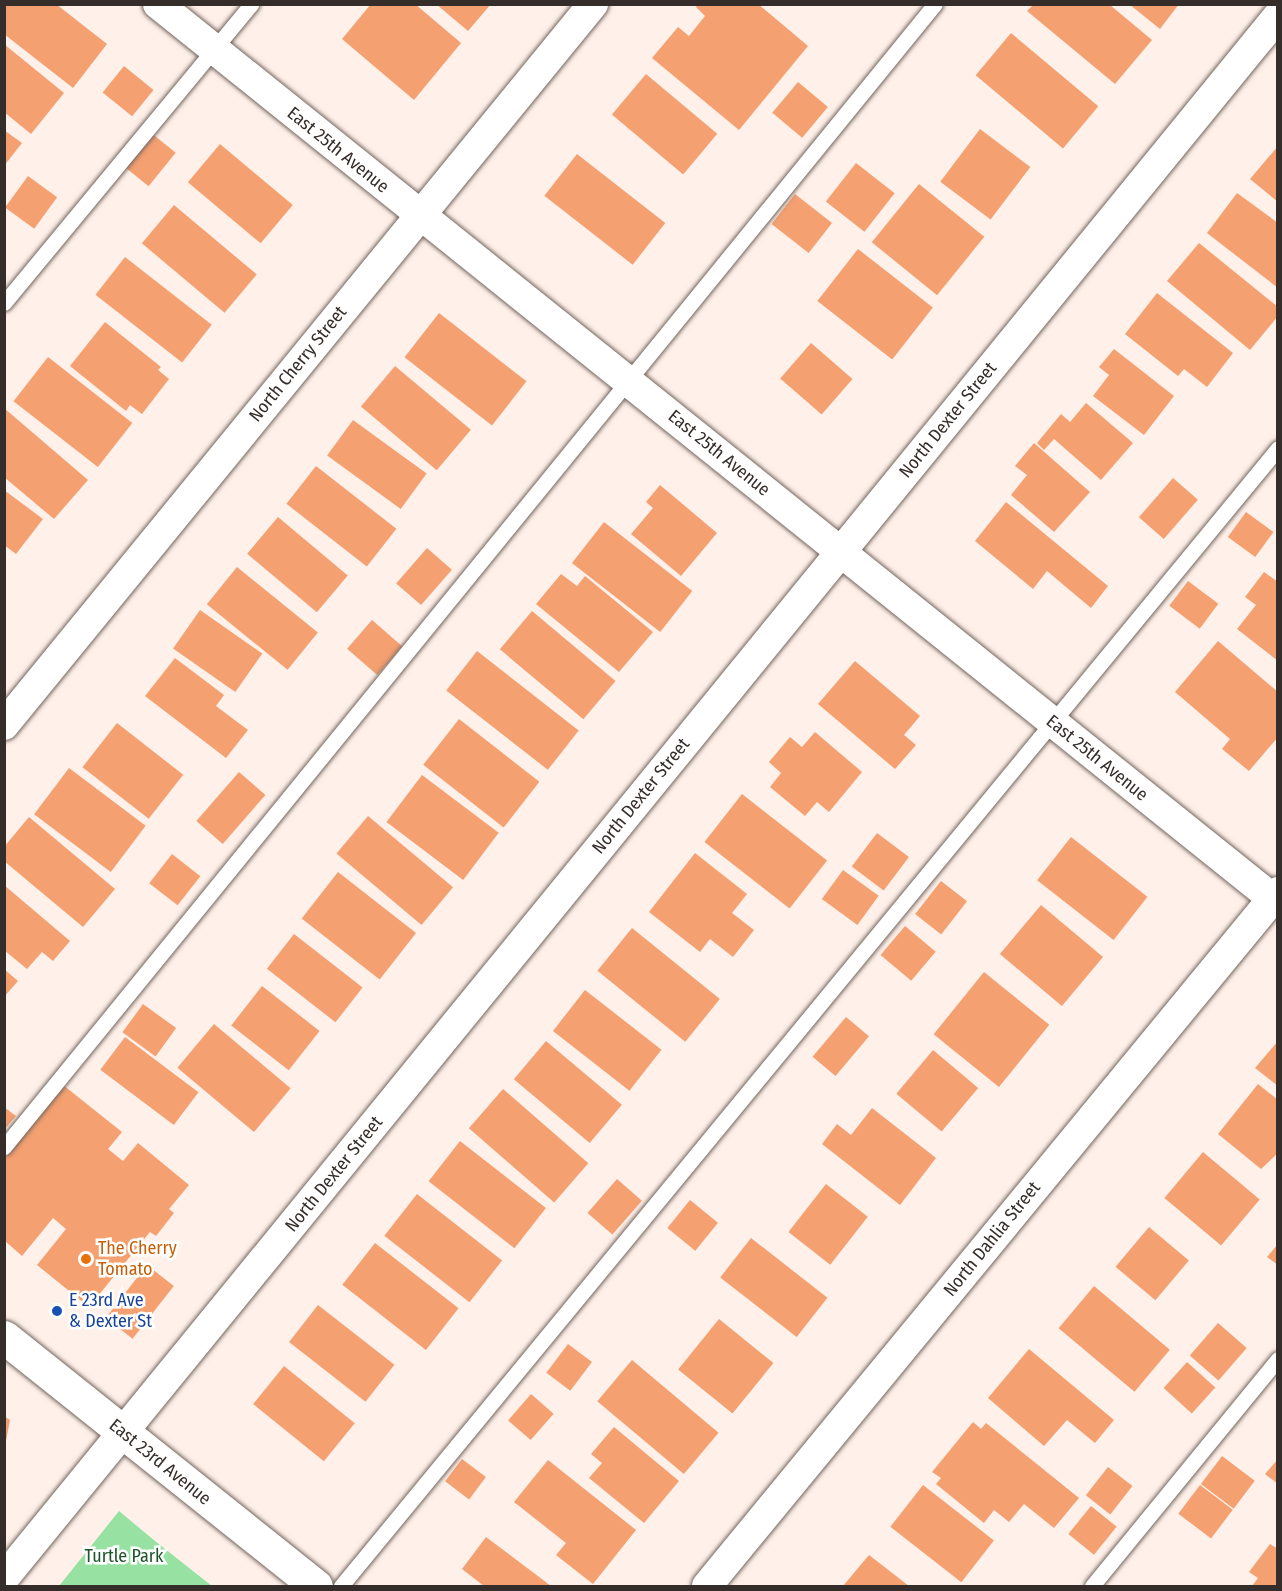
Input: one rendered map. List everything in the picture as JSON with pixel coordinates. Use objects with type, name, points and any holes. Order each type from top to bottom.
[{"type":"street","name":"East 25th Avenue","points":[[158,4],[1053,722],[1276,898]]},
{"type":"street","name":"North Cherry Street","points":[[4,725],[593,4]]},
{"type":"street","name":"North Dexter Street","points":[[4,1578],[1278,16]]},
{"type":"street","name":"North Dahlia Street","points":[[706,1587],[1276,898]]},
{"type":"street","name":"East 23rd Avenue","points":[[4,1337],[316,1587]]},
{"type":"lane","points":[[4,303],[251,4]]},
{"type":"lane","points":[[4,1147],[934,4]]},
{"type":"lane","points":[[341,1587],[1278,448]]},
{"type":"lane","points":[[1092,1587],[1278,1359]]},
{"type":"green space","name":"Turtle Park","points":[[119,1511],[155,1541],[212,1586],[59,1586]]},
{"type":"building","points":[[4,4],[56,4],[107,44],[73,88],[4,34]]},
{"type":"building","points":[[371,4],[415,4],[461,43],[414,100],[342,39]]},
{"type":"building","points":[[436,4],[491,4],[468,31]]},
{"type":"building","points":[[698,4],[758,4],[808,46],[739,130],[652,58],[678,27],[689,36],[705,16],[696,7]]},
{"type":"building","points":[[1129,4],[1179,4],[1160,29]]},
{"type":"building","points":[[1033,5],[1110,5],[1152,40],[1115,84],[1027,11]]},
{"type":"building","points":[[1011,33],[1098,106],[1063,148],[976,75]]},
{"type":"building","points":[[4,44],[64,93],[31,134],[4,112]]},
{"type":"building","points":[[124,66],[154,90],[132,116],[103,92]]},
{"type":"building","points":[[646,74],[717,134],[683,174],[612,115]]},
{"type":"building","points":[[798,82],[828,107],[802,138],[772,113]]},
{"type":"building","points":[[980,129],[1030,167],[991,220],[940,182]]},
{"type":"building","points":[[4,130],[22,143],[4,166]]},
{"type":"building","points":[[150,132],[176,153],[149,186],[123,165]]},
{"type":"building","points":[[220,144],[293,205],[261,243],[188,182]]},
{"type":"building","points":[[1278,146],[1278,202],[1250,179]]},
{"type":"building","points":[[577,154],[665,223],[633,265],[544,196]]},
{"type":"building","points":[[856,163],[895,193],[864,232],[826,202]]},
{"type":"building","points":[[28,176],[57,197],[34,229],[5,208]]},
{"type":"building","points":[[919,184],[984,237],[937,295],[872,242]]},
{"type":"building","points":[[1237,193],[1278,223],[1278,288],[1207,233]]},
{"type":"building","points":[[795,194],[832,223],[809,253],[772,224]]},
{"type":"building","points":[[174,205],[257,274],[225,313],[142,243]]},
{"type":"building","points":[[1199,243],[1278,307],[1278,316],[1250,350],[1167,281]]},
{"type":"building","points":[[858,249],[933,307],[892,359],[817,301]]},
{"type":"building","points":[[125,257],[212,325],[182,363],[95,295]]},
{"type":"building","points":[[1157,293],[1233,353],[1207,387],[1184,369],[1178,376],[1125,334]]},
{"type":"building","points":[[439,313],[526,381],[492,425],[405,357]]},
{"type":"building","points":[[105,322],[161,367],[158,370],[169,379],[142,414],[130,405],[126,411],[70,366]]},
{"type":"building","points":[[811,343],[853,379],[822,415],[780,378]]},
{"type":"building","points":[[1114,349],[1174,396],[1144,435],[1093,396],[1109,375],[1099,367]]},
{"type":"building","points":[[48,357],[132,423],[98,467],[14,401]]},
{"type":"building","points":[[395,366],[471,430],[437,470],[361,407]]},
{"type":"building","points":[[1086,403],[1133,443],[1101,480],[1054,439],[1044,450],[1037,443],[1061,414],[1070,422]]},
{"type":"building","points":[[4,408],[88,480],[54,519],[4,477]]},
{"type":"building","points":[[353,420],[427,473],[401,509],[327,456]]},
{"type":"building","points":[[1034,443],[1090,492],[1054,532],[1011,495],[1027,475],[1015,466]]},
{"type":"building","points":[[316,466],[396,529],[367,567],[286,504]]},
{"type":"building","points":[[1173,478],[1198,500],[1164,539],[1139,517]]},
{"type":"building","points":[[660,485],[717,533],[681,576],[631,534],[653,508],[646,502]]},
{"type":"building","points":[[4,490],[43,519],[16,554],[4,545]]},
{"type":"building","points":[[1006,502],[1108,586],[1091,608],[1047,571],[1033,589],[975,541]]},
{"type":"building","points":[[1246,512],[1274,532],[1255,557],[1228,537]]},
{"type":"building","points":[[278,517],[348,575],[317,612],[247,554]]},
{"type":"building","points":[[604,522],[692,591],[660,632],[572,563]]},
{"type":"building","points":[[427,548],[452,570],[421,605],[396,583]]},
{"type":"building","points":[[237,567],[318,632],[288,670],[207,604]]},
{"type":"building","points":[[1264,572],[1278,582],[1278,661],[1237,629],[1256,605],[1245,597]]},
{"type":"building","points":[[561,574],[577,586],[585,576],[653,632],[619,672],[536,604]]},
{"type":"building","points":[[1188,581],[1218,604],[1200,629],[1169,606]]},
{"type":"building","points":[[200,610],[262,654],[235,692],[173,649]]},
{"type":"building","points":[[532,611],[615,681],[583,719],[500,649]]},
{"type":"building","points":[[372,620],[402,646],[377,675],[347,649]]},
{"type":"building","points":[[1218,641],[1278,692],[1278,737],[1249,771],[1222,749],[1230,739],[1175,692]]},
{"type":"building","points":[[477,651],[579,730],[548,770],[446,690]]},
{"type":"building","points":[[175,658],[224,695],[216,706],[248,730],[226,758],[145,696]]},
{"type":"building","points":[[855,661],[920,716],[904,735],[916,745],[895,769],[818,704]]},
{"type":"building","points":[[459,719],[539,782],[504,828],[423,765]]},
{"type":"building","points":[[117,723],[183,775],[149,819],[83,767]]},
{"type":"building","points":[[815,732],[862,772],[829,812],[817,802],[805,816],[770,787],[781,773],[769,762],[790,737],[802,747]]},
{"type":"building","points":[[69,768],[146,826],[111,872],[34,814]]},
{"type":"building","points":[[239,772],[265,795],[223,844],[196,821]]},
{"type":"building","points":[[422,775],[499,833],[463,880],[386,822]]},
{"type":"building","points":[[742,794],[827,860],[790,909],[704,842]]},
{"type":"building","points":[[368,816],[453,887],[422,925],[337,854]]},
{"type":"building","points":[[29,817],[115,889],[83,927],[4,861],[4,847]]},
{"type":"building","points":[[877,833],[909,857],[884,891],[852,867]]},
{"type":"building","points":[[1071,837],[1147,897],[1114,940],[1037,880]]},
{"type":"building","points":[[695,853],[747,894],[732,913],[754,930],[733,957],[710,939],[700,952],[649,912]]},
{"type":"building","points":[[172,854],[200,876],[178,905],[149,883]]},
{"type":"building","points":[[843,870],[879,896],[857,925],[822,899]]},
{"type":"building","points":[[338,872],[416,933],[380,979],[302,918]]},
{"type":"building","points":[[941,881],[967,901],[941,934],[915,914]]},
{"type":"building","points":[[4,885],[70,941],[53,961],[42,952],[27,969],[4,950]]},
{"type":"building","points":[[1041,905],[1103,957],[1062,1006],[1000,954]]},
{"type":"building","points":[[905,926],[936,952],[911,981],[881,955]]},
{"type":"building","points":[[632,928],[720,999],[685,1042],[597,971]]},
{"type":"building","points":[[294,934],[363,988],[335,1022],[267,969]]},
{"type":"building","points":[[4,969],[18,981],[4,997]]},
{"type":"building","points":[[984,972],[1049,1025],[999,1087],[934,1034]]},
{"type":"building","points":[[262,986],[320,1031],[289,1070],[231,1025]]},
{"type":"building","points":[[585,990],[661,1050],[629,1091],[553,1031]]},
{"type":"building","points":[[143,1004],[176,1028],[156,1056],[122,1032]]},
{"type":"building","points":[[846,1017],[869,1036],[836,1076],[813,1057]]},
{"type":"building","points":[[214,1024],[291,1088],[254,1132],[177,1068]]},
{"type":"building","points":[[125,1037],[198,1092],[174,1125],[100,1070]]},
{"type":"building","points":[[546,1041],[622,1105],[590,1143],[514,1079]]},
{"type":"building","points":[[1278,1041],[1278,1086],[1255,1068]]},
{"type":"building","points":[[933,1050],[978,1088],[942,1132],[896,1094]]},
{"type":"building","points":[[1258,1084],[1278,1100],[1278,1153],[1261,1169],[1218,1134]]},
{"type":"building","points":[[63,1085],[122,1132],[108,1149],[123,1161],[138,1143],[189,1185],[169,1209],[174,1213],[156,1236],[150,1232],[89,1307],[37,1265],[66,1229],[53,1218],[22,1256],[5,1241],[5,1158]]},
{"type":"building","points":[[503,1089],[588,1163],[554,1202],[469,1128]]},
{"type":"building","points":[[4,1107],[16,1116],[4,1130]]},
{"type":"building","points":[[872,1108],[936,1158],[900,1205],[822,1144],[837,1124],[851,1135]]},
{"type":"building","points":[[460,1141],[546,1208],[514,1248],[429,1181]]},
{"type":"building","points":[[1203,1152],[1260,1200],[1221,1246],[1164,1198]]},
{"type":"building","points":[[617,1179],[642,1201],[612,1235],[587,1213]]},
{"type":"building","points":[[826,1184],[868,1217],[830,1265],[788,1232]]},
{"type":"building","points":[[417,1194],[502,1260],[469,1302],[384,1236]]},
{"type":"building","points":[[690,1200],[718,1223],[695,1251],[667,1228]]},
{"type":"building","points":[[1149,1227],[1189,1260],[1155,1300],[1116,1267]]},
{"type":"building","points":[[751,1238],[827,1298],[797,1337],[720,1277]]},
{"type":"building","points":[[375,1243],[459,1308],[426,1350],[342,1285]]},
{"type":"building","points":[[1278,1244],[1278,1265],[1267,1257]]},
{"type":"building","points":[[147,1265],[174,1286],[133,1339],[106,1318]]},
{"type":"building","points":[[1094,1286],[1170,1350],[1134,1392],[1059,1328]]},
{"type":"building","points":[[318,1305],[394,1365],[366,1402],[289,1342]]},
{"type":"building","points":[[719,1319],[773,1363],[732,1414],[678,1370]]},
{"type":"building","points":[[1218,1323],[1247,1348],[1218,1380],[1190,1355]]},
{"type":"building","points":[[568,1344],[592,1362],[570,1391],[546,1373]]},
{"type":"building","points":[[1029,1349],[1114,1420],[1095,1443],[1067,1420],[1044,1446],[988,1398]]},
{"type":"building","points":[[632,1360],[719,1433],[684,1474],[597,1401]]},
{"type":"building","points":[[1187,1362],[1215,1387],[1192,1413],[1164,1388]]},
{"type":"building","points":[[284,1366],[355,1423],[324,1461],[253,1404]]},
{"type":"building","points":[[531,1394],[554,1414],[531,1440],[508,1420]]},
{"type":"building","points":[[4,1416],[10,1420],[6,1441],[4,1440]]},
{"type":"building","points":[[973,1422],[981,1429],[986,1423],[1079,1498],[1054,1528],[1024,1504],[1009,1522],[994,1510],[984,1523],[936,1484],[941,1478],[932,1472]]},
{"type":"building","points":[[614,1427],[679,1481],[644,1523],[589,1478],[602,1463],[591,1454]]},
{"type":"building","points":[[1222,1456],[1255,1481],[1234,1509],[1201,1484]]},
{"type":"building","points":[[462,1459],[486,1477],[469,1499],[445,1481]]},
{"type":"building","points":[[1278,1459],[1278,1484],[1265,1474]]},
{"type":"building","points":[[548,1460],[636,1530],[593,1584],[556,1555],[566,1543],[514,1502]]},
{"type":"building","points":[[1108,1467],[1132,1486],[1110,1514],[1086,1495]]},
{"type":"building","points":[[923,1485],[994,1540],[961,1582],[890,1527]]},
{"type":"building","points":[[1200,1485],[1233,1510],[1211,1538],[1178,1514]]},
{"type":"building","points":[[1091,1506],[1117,1527],[1094,1555],[1068,1534]]},
{"type":"building","points":[[486,1537],[551,1586],[484,1586],[462,1569]]},
{"type":"building","points":[[1270,1544],[1278,1549],[1278,1586],[1252,1586],[1258,1578],[1249,1572]]},
{"type":"building","points":[[869,1555],[909,1586],[843,1586]]},
{"type":"place","name":"The Cherry Tomato","points":[[86,1259]]},
{"type":"place","name":"E 23rd Ave & Dexter St","points":[[57,1311]]}]
